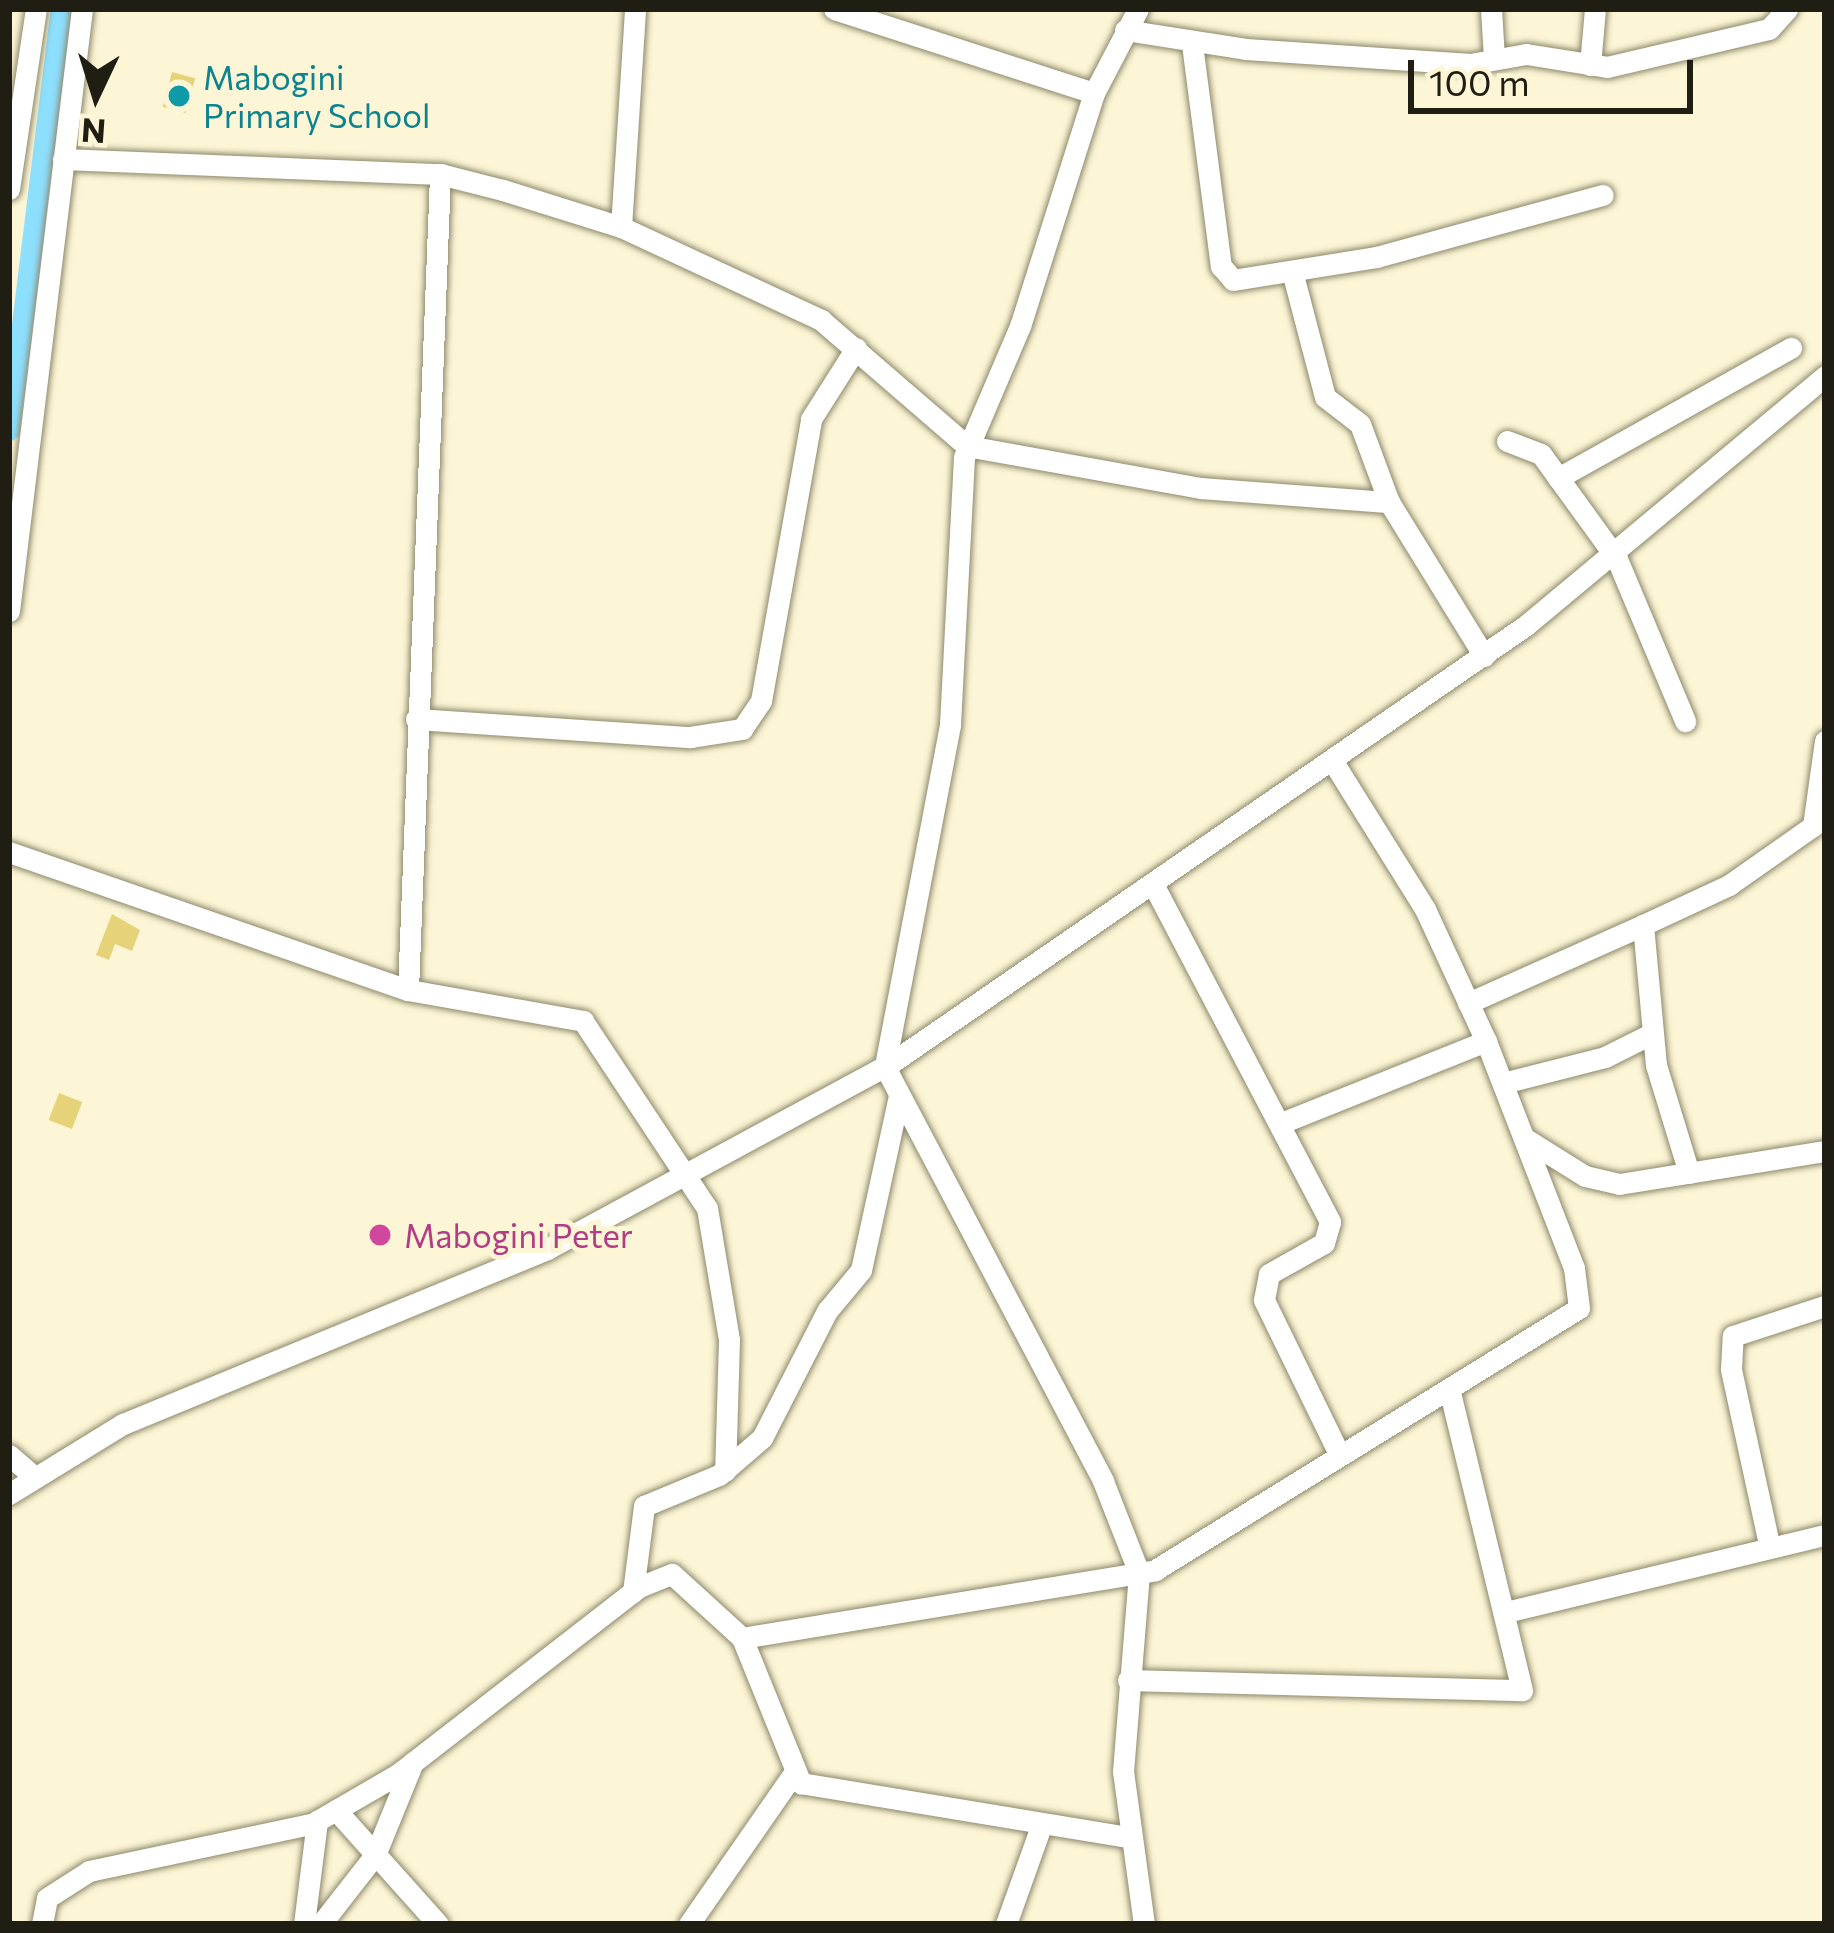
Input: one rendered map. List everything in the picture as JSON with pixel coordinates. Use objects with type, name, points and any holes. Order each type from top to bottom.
[{"type":"street","points":[[9,189],[36,9]]},
{"type":"street","points":[[9,611],[82,9]]},
{"type":"street","points":[[620,227],[635,9]]},
{"type":"street","points":[[834,9],[1094,93]]},
{"type":"street","points":[[1138,9],[1094,93],[1020,326],[967,446],[950,725],[885,1067],[1103,1480],[1139,1573],[1128,1680],[1126,1837],[1144,1924]]},
{"type":"street","points":[[1491,9],[1494,58]]},
{"type":"street","points":[[1590,65],[1595,9]]},
{"type":"street","points":[[1125,30],[1192,44],[1590,65],[1745,36],[1787,9]]},
{"type":"street","points":[[1192,44],[1221,266],[1233,280],[1293,274],[1603,195]]},
{"type":"street","points":[[63,159],[440,174],[620,227],[821,320],[967,446],[1201,488],[1389,502]]},
{"type":"street","points":[[408,990],[440,174]]},
{"type":"street","points":[[1293,274],[1323,394],[1360,424],[1389,502],[1484,656]]},
{"type":"street","points":[[416,719],[690,737],[742,729],[761,701],[811,419],[856,348]]},
{"type":"street","points":[[1558,478],[1791,348]]},
{"type":"street","points":[[9,1494],[123,1424],[548,1250],[885,1067],[1334,765],[1617,559],[1825,376]]},
{"type":"street","points":[[1507,441],[1538,451],[1617,559],[1685,721]]},
{"type":"street","points":[[1468,1003],[1729,886],[1813,826],[1825,741]]},
{"type":"street","points":[[742,1637],[1139,1573],[1263,1510],[1339,1454],[1580,1308],[1574,1268],[1486,1041],[1425,909],[1334,765]]},
{"type":"street","points":[[9,852],[408,990],[583,1021],[691,1174],[711,1226],[729,1340],[725,1471]]},
{"type":"street","points":[[1155,888],[1281,1123],[1331,1228],[1324,1243],[1269,1274],[1264,1300],[1339,1454]]},
{"type":"street","points":[[1642,926],[1651,1034],[1689,1173]]},
{"type":"street","points":[[1503,1083],[1605,1058],[1651,1034]]},
{"type":"street","points":[[1281,1123],[1486,1041]]},
{"type":"street","points":[[633,1592],[644,1506],[725,1471],[778,1420],[826,1311],[861,1270],[899,1094]]},
{"type":"street","points":[[1525,1138],[1601,1182],[1825,1151]]},
{"type":"street","points":[[1769,1544],[1731,1369],[1733,1336],[1825,1306]]},
{"type":"street","points":[[1128,1680],[1510,1694],[1525,1685],[1510,1612],[1449,1389]]},
{"type":"street","points":[[9,1455],[33,1476]]},
{"type":"street","points":[[1510,1612],[1769,1544],[1825,1535]]},
{"type":"street","points":[[42,1924],[47,1898],[89,1871],[315,1823],[413,1762],[633,1592],[678,1574],[742,1637],[792,1776],[822,1791],[1126,1837]]},
{"type":"street","points":[[321,1924],[375,1856],[413,1762]]},
{"type":"street","points":[[689,1924],[792,1776]]},
{"type":"street","points":[[336,1810],[438,1924]]},
{"type":"street","points":[[304,1924],[315,1823]]},
{"type":"street","points":[[1006,1924],[1041,1826]]},
{"type":"building","name":"Mabogini Primary School","points":[[172,72],[195,78],[186,113],[163,107]]},
{"type":"building","points":[[112,914],[140,930],[132,951],[115,944],[109,960],[96,955]]},
{"type":"building","points":[[59,1093],[82,1102],[72,1129],[49,1120]]},
{"type":"waterway","points":[[9,430],[61,9]]},
{"type":"place","name":"Mabogini Primary School","points":[[179,96]]},
{"type":"place","name":"Mabogini Peter","points":[[380,1235]]}]
